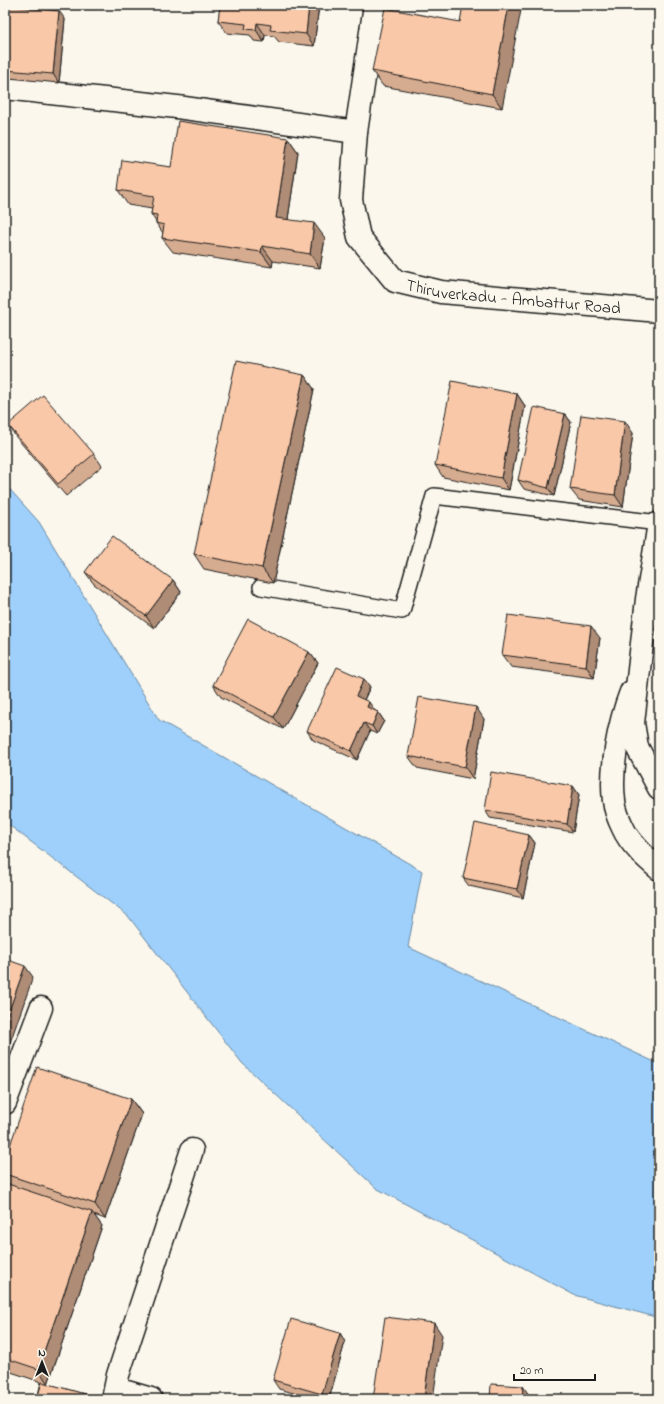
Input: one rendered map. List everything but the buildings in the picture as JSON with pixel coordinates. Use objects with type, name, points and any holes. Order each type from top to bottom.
[{"type":"street","name":"Thiruverkadu - Ambattur Road","points":[[375,5],[356,132],[351,200],[359,237],[395,281],[441,292],[659,311]]},
{"type":"street","points":[[5,88],[177,107],[356,132]]},
{"type":"street","points":[[658,530],[653,600],[638,675],[633,723],[637,747],[659,788]]},
{"type":"street","points":[[638,675],[622,724],[614,777],[614,802],[623,829],[642,854],[659,869]]},
{"type":"street","points":[[5,1103],[41,1008]]},
{"type":"street","points":[[113,1399],[118,1375],[192,1150]]},
{"type":"street","points":[[113,1399],[127,1392],[151,1399]]},
{"type":"lane","points":[[261,587],[402,611],[434,496],[658,530]]},
{"type":"water","points":[[5,484],[39,522],[159,720],[422,871],[408,947],[659,1064],[659,1318],[574,1295],[376,1188],[242,1063],[128,916],[5,822]]}]
